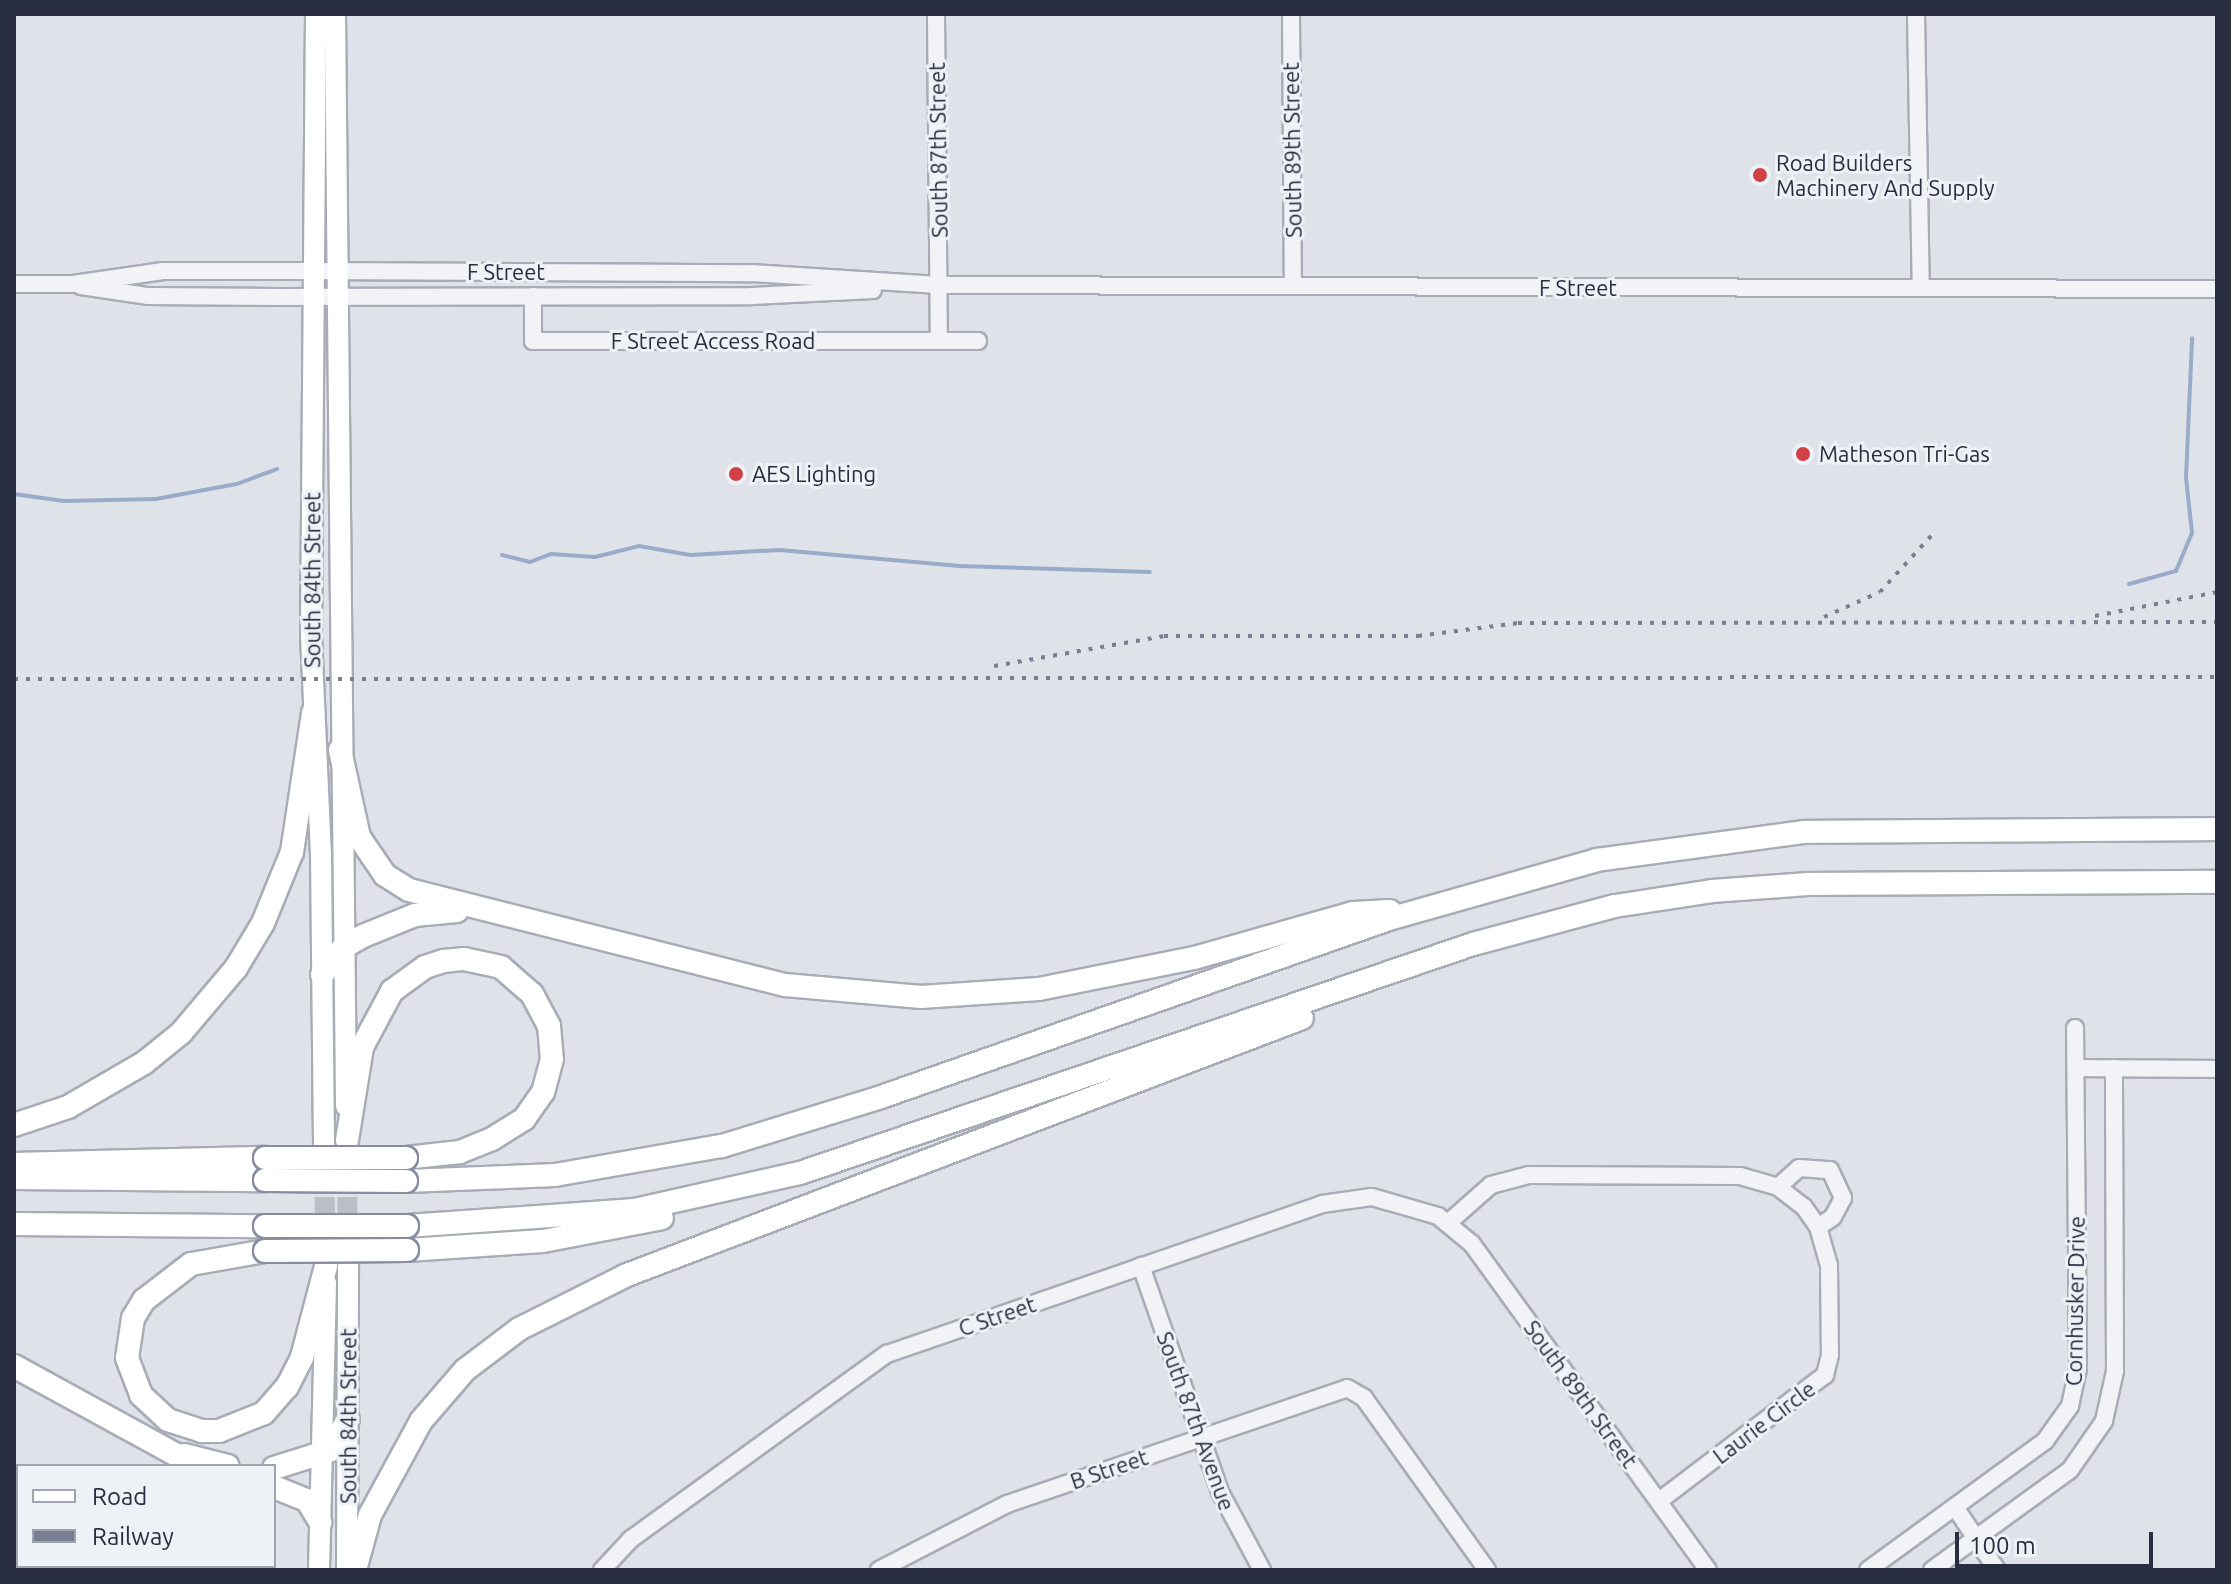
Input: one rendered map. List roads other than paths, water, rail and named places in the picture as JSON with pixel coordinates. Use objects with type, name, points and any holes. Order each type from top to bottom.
[{"type":"highway","points":[[14,1125],[68,1107],[144,1063],[181,1033],[236,968],[263,923],[292,852],[313,713]]},
{"type":"highway","points":[[340,750],[353,825],[385,875],[423,896],[774,983],[934,997],[1080,983],[1194,958],[1353,913],[1416,911]]},
{"type":"highway","points":[[14,1164],[582,1172],[722,1146],[881,1097],[1416,911],[1597,860],[1751,837],[1874,829],[2217,829]]},
{"type":"highway","points":[[326,1264],[302,1357],[270,1407],[250,1423],[219,1431],[202,1431],[168,1420],[141,1395],[127,1358],[133,1318],[144,1300],[191,1264],[265,1251],[407,1250],[543,1241],[623,1228],[800,1173],[1546,922],[1664,897],[1777,886],[2217,882]]},
{"type":"highway","points":[[322,975],[344,947],[415,915],[454,910],[498,916]]},
{"type":"highway","points":[[355,1570],[370,1515],[421,1421],[494,1345],[553,1309],[627,1275],[1546,922]]},
{"type":"highway","points":[[347,1143],[362,1047],[392,991],[425,967],[444,961],[464,959],[501,967],[532,994],[549,1026],[552,1059],[543,1092],[524,1119],[492,1139],[406,1169]]},
{"type":"highway","points":[[14,1178],[265,1169]]},
{"type":"highway","points":[[14,1224],[407,1226],[634,1210],[800,1173]]},
{"type":"highway","points":[[14,1366],[193,1464]]},
{"type":"highway","points":[[276,1467],[321,1454],[337,1444],[348,1419]]},
{"type":"highway","points":[[164,1450],[220,1464]]},
{"type":"highway","points":[[276,1488],[307,1500],[320,1522]]},
{"type":"main road","name":"South 84th Street","points":[[316,14],[311,297],[313,713],[324,1147]]},
{"type":"main road","name":"South 84th Street","points":[[335,14],[340,750],[347,1143]]},
{"type":"main road","name":"South 84th Street","points":[[347,1570],[348,1263]]},
{"type":"main road","name":"South 84th Street","points":[[319,1570],[326,1264]]},
{"type":"street","name":"South 87th Street","points":[[936,14],[939,285]]},
{"type":"street","name":"South 89th Street","points":[[1291,14],[1293,285]]},
{"type":"street","points":[[1916,14],[1921,288]]},
{"type":"street","name":"F Street","points":[[14,284],[73,284],[163,271],[339,271],[752,273],[939,285]]},
{"type":"street","name":"F Street","points":[[73,284],[148,296],[311,297],[752,296],[939,285],[2217,289]]},
{"type":"street","points":[[939,285],[939,341]]},
{"type":"street","name":"F Street Access Road","points":[[533,296],[533,341],[978,341]]},
{"type":"street","name":"Cornhusker Drive","points":[[1868,1570],[2045,1441],[2073,1397],[2078,1369],[2075,1028]]},
{"type":"street","points":[[2076,1068],[2217,1069]]},
{"type":"street","name":"Cornhusker Drive","points":[[1932,1570],[2070,1470],[2091,1444],[2109,1408],[2115,1371],[2114,1068]]},
{"type":"street","points":[[1448,1223],[1491,1185],[1529,1175],[1730,1175],[1778,1187],[1818,1227],[1833,1217],[1843,1198],[1830,1170],[1799,1168],[1778,1187]]},
{"type":"street","name":"C Street","points":[[602,1570],[631,1539],[876,1360],[1141,1266],[1347,1198],[1399,1201],[1448,1223]]},
{"type":"street","name":"South 89th Street","points":[[1448,1223],[1472,1244],[1708,1570]]},
{"type":"street","name":"Laurie Circle","points":[[1659,1501],[1825,1375],[1830,1279],[1818,1227]]},
{"type":"street","name":"South 87th Avenue","points":[[1141,1266],[1231,1518],[1261,1570]]},
{"type":"street","name":"B Street","points":[[879,1570],[983,1514],[1347,1388],[1364,1398],[1487,1570]]},
{"type":"street","points":[[1955,1507],[1997,1570]]},
{"type":"waterway","points":[[2129,584],[2176,571],[2192,533],[2186,478],[2192,338]]},
{"type":"waterway","points":[[14,494],[64,501],[156,499],[237,484],[277,469]]},
{"type":"waterway","points":[[502,555],[530,562],[551,554],[595,557],[639,546],[690,555],[780,550],[959,566],[1150,572]]},
{"type":"tunnel","points":[[324,1167],[326,1263]]},
{"type":"tunnel","points":[[347,1167],[348,1263]]},
{"type":"railway","points":[[1824,617],[1880,592],[1931,536]]},
{"type":"railway","points":[[2095,616],[2217,592]]},
{"type":"railway","points":[[994,666],[1164,636],[1418,636],[1518,623],[2217,622]]},
{"type":"railway","points":[[14,679],[2217,677]]},
{"type":"place","name":"Road Builders Machinery And Supply","points":[[1760,175]]},
{"type":"place","name":"Matheson Tri-Gas","points":[[1803,454]]},
{"type":"place","name":"AES Lighting","points":[[736,474]]}]
